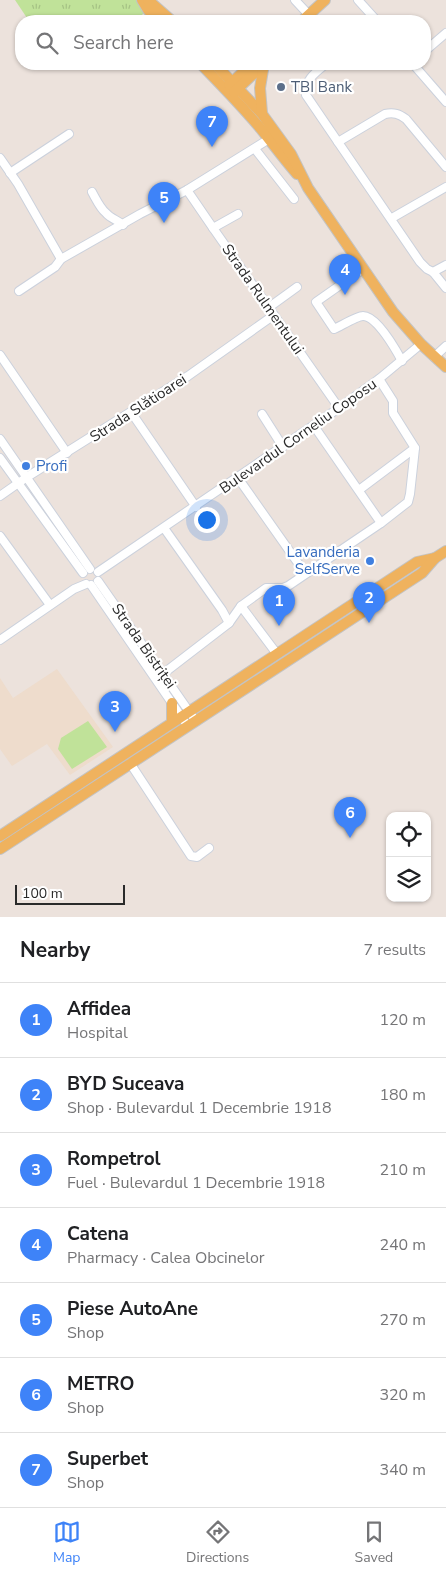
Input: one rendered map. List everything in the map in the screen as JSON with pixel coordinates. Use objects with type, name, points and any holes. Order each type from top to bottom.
[{"type":"main road","points":[[142,0],[153,15]]},
{"type":"main road","points":[[148,0],[165,15]]},
{"type":"main road","points":[[309,15],[325,0]]},
{"type":"main road","points":[[208,70],[262,114],[291,154],[303,180],[393,312],[421,344],[446,367]]},
{"type":"main road","points":[[219,70],[284,160],[303,180]]},
{"type":"main road","points":[[232,88],[247,70]]},
{"type":"main road","points":[[232,88],[256,70]]},
{"type":"main road","points":[[262,114],[260,88],[263,70]]},
{"type":"main road","points":[[434,357],[446,373]]},
{"type":"main road","points":[[0,848],[130,763],[185,719],[280,666],[422,573],[435,558],[446,551]]},
{"type":"main road","points":[[0,836],[185,719],[277,654],[417,562],[435,558]]},
{"type":"main road","points":[[172,703],[185,719]]},
{"type":"street","points":[[295,0],[304,15]]},
{"type":"street","points":[[360,1],[372,15]]},
{"type":"street","points":[[431,46],[446,33]]},
{"type":"street","points":[[319,70],[310,77],[305,89],[306,94],[392,218],[420,262],[427,270],[433,272],[444,287]]},
{"type":"street","points":[[419,70],[446,102]]},
{"type":"street","points":[[338,142],[385,114],[392,112],[406,119],[446,167]]},
{"type":"street","points":[[10,173],[69,134]]},
{"type":"street","points":[[19,291],[55,267],[61,260],[140,214],[188,190],[269,139]]},
{"type":"street","points":[[255,149],[294,199]]},
{"type":"street","points":[[0,158],[18,184],[61,260]]},
{"type":"street","points":[[392,218],[446,187]]},
{"type":"street","name":"Strada Rulmentului","points":[[188,190],[268,308],[340,408]]},
{"type":"street","points":[[92,192],[105,212],[123,225]]},
{"type":"street","points":[[213,228],[238,214]]},
{"type":"street","points":[[433,272],[446,265]]},
{"type":"street","points":[[363,269],[316,302],[334,329],[362,316],[369,318],[391,343],[402,361]]},
{"type":"street","points":[[268,308],[297,287]]},
{"type":"street","name":"Strada Slătioarei","points":[[0,496],[225,350],[274,315]]},
{"type":"street","name":"Bulevardul Corneliu Coposu","points":[[0,640],[340,408],[402,361],[421,344]]},
{"type":"street","points":[[434,357],[446,346]]},
{"type":"street","points":[[0,355],[67,453]]},
{"type":"street","points":[[164,673],[229,623],[241,606],[266,588],[283,588],[288,586],[381,523],[408,502],[415,448],[393,413],[393,401],[379,379]]},
{"type":"street","points":[[131,412],[196,507]]},
{"type":"street","points":[[262,414],[283,447]]},
{"type":"street","points":[[314,426],[381,523]]},
{"type":"street","name":"Strada Bistriței","points":[[0,439],[27,477],[90,578],[172,703]]},
{"type":"street","points":[[359,490],[415,448]]},
{"type":"street","name":"Strada Bistriței","points":[[0,458],[164,673],[185,719]]},
{"type":"street","points":[[238,478],[305,573]]},
{"type":"street","points":[[164,528],[222,610],[229,623]]},
{"type":"street","points":[[0,536],[50,605]]},
{"type":"street","points":[[241,606],[277,654]]},
{"type":"street","points":[[130,763],[191,856],[197,857],[209,848]]},
{"type":"shaded area","points":[[57,669],[113,747],[70,775],[47,744],[12,766],[0,749],[0,678],[13,698]]},
{"type":"green space","points":[[15,0],[156,0],[142,15],[25,15]]},
{"type":"green space","points":[[88,721],[107,747],[72,769],[58,749],[61,738]]},
{"type":"place","name":"TBI Bank","points":[[281,87]]},
{"type":"place","name":"Superbet","points":[[212,147]]},
{"type":"place","name":"Piese AutoAne","points":[[164,223]]},
{"type":"place","name":"Catena","points":[[345,295]]},
{"type":"place","name":"Profi","points":[[26,466]]},
{"type":"place","name":"Lavanderia SelfServe","points":[[370,561]]},
{"type":"place","name":"BYD Suceava","points":[[369,623]]},
{"type":"place","name":"Affidea","points":[[279,626]]},
{"type":"place","name":"Rompetrol","points":[[115,732]]},
{"type":"place","name":"METRO","points":[[350,838]]}]
